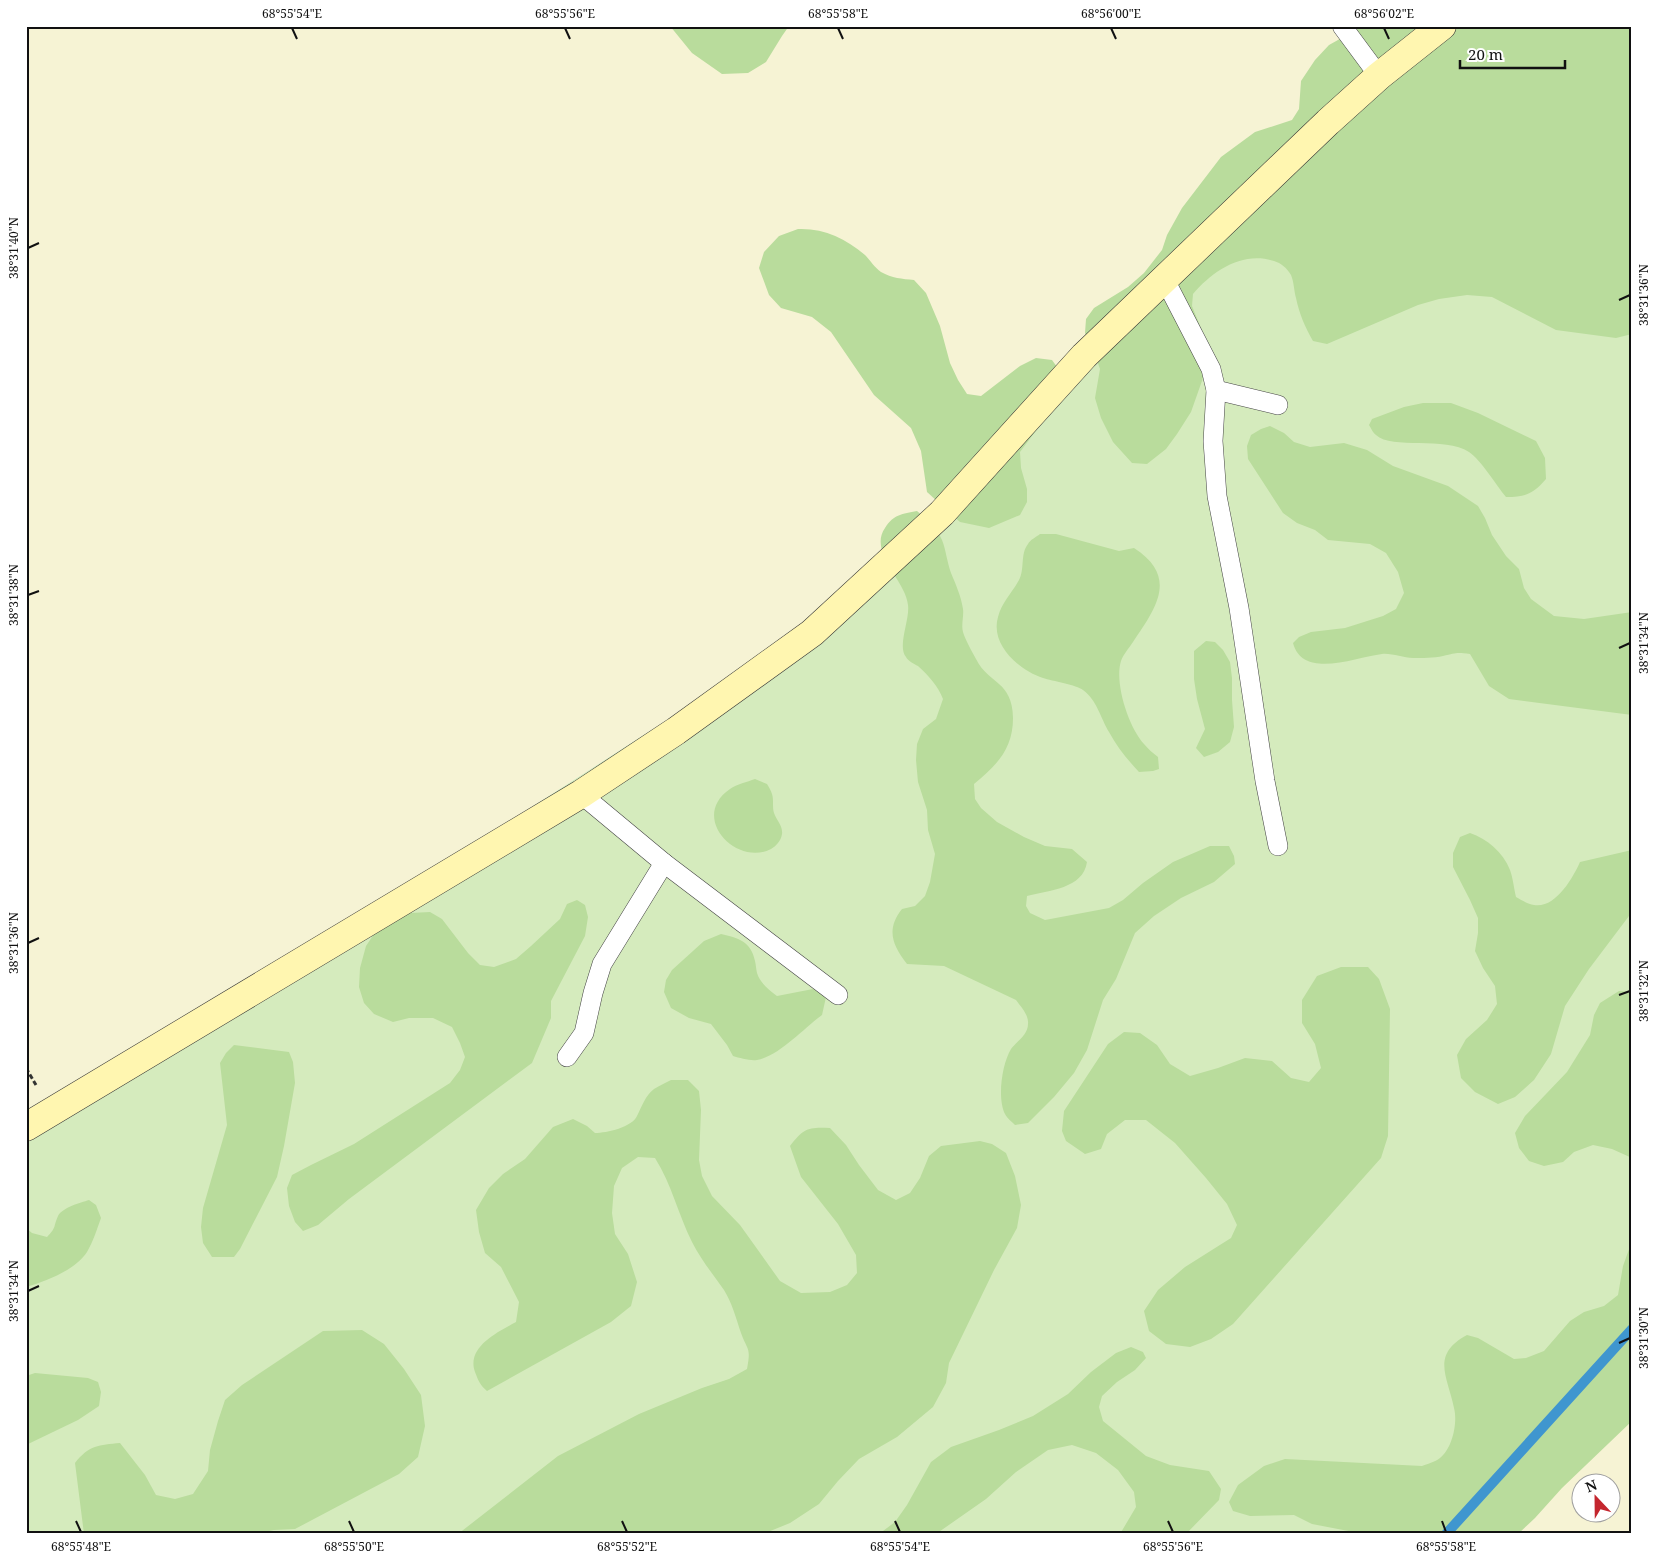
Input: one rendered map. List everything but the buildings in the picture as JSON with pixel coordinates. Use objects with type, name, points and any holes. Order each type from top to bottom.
[{"type":"main road","points":[[26,1127],[581,794],[676,731],[812,633],[942,513],[1084,356],[1164,278],[1328,122],[1379,76],[1442,26]]},
{"type":"lane","points":[[1342,26],[1379,76]]},
{"type":"lane","points":[[1164,278],[1211,369],[1216,390],[1213,441],[1217,496],[1239,608],[1263,772],[1278,846]]},
{"type":"lane","points":[[1216,390],[1278,405]]},
{"type":"lane","points":[[581,794],[664,864],[838,995]]},
{"type":"lane","points":[[567,1057],[584,1033],[602,964],[664,864]]},
{"type":"shaded area","points":[[26,26],[1346,26],[1373,68],[935,507],[807,630],[26,1132]]},
{"type":"shaded area","points":[[1632,1315],[1632,1534],[1438,1534]]},
{"type":"green space","points":[[670,26],[789,26],[766,62],[748,73],[722,74],[692,53]]},
{"type":"green space","points":[[1346,26],[1632,26],[1632,1315],[1438,1534],[26,1534],[26,1132],[807,630],[1317,117]]},
{"type":"green space","points":[[1363,26],[1632,26],[1632,334],[1616,338],[1556,330],[1492,297],[1467,295],[1439,299],[1418,305],[1327,344],[1313,341],[1310,336],[1299,309],[1292,278],[1286,268],[1277,262],[1262,259],[1240,261],[1219,271],[1193,294],[1192,306],[1208,346],[1203,378],[1191,412],[1166,449],[1147,464],[1132,463],[1113,442],[1101,418],[1095,398],[1100,369],[1085,333],[1086,319],[1094,308],[1128,287],[1144,273],[1162,250],[1167,235],[1182,208],[1221,157],[1255,132],[1292,120],[1299,109],[1301,81],[1315,60],[1329,45]]},
{"type":"green space","points":[[798,229],[817,230],[834,235],[865,255],[881,272],[901,279],[914,280],[926,293],[940,326],[950,363],[967,394],[981,396],[1020,366],[1036,358],[1052,360],[1067,381],[1050,412],[1020,452],[1021,468],[1027,489],[1027,502],[1020,515],[989,528],[960,522],[927,492],[921,451],[911,428],[874,395],[831,332],[812,317],[781,308],[769,295],[759,268],[764,252],[779,236]]},
{"type":"green space","points":[[1423,403],[1451,403],[1478,413],[1536,441],[1545,458],[1546,479],[1529,494],[1506,497],[1469,452],[1459,447],[1447,445],[1394,442],[1375,434],[1369,425],[1372,419],[1404,407]]},
{"type":"green space","points":[[1270,426],[1284,433],[1294,442],[1310,447],[1344,443],[1367,450],[1393,466],[1448,486],[1478,506],[1492,535],[1506,556],[1519,569],[1524,588],[1531,599],[1554,616],[1584,619],[1632,612],[1632,715],[1509,699],[1489,686],[1470,654],[1456,653],[1436,657],[1413,658],[1382,654],[1332,664],[1319,664],[1307,661],[1299,654],[1293,643],[1299,637],[1311,632],[1345,628],[1383,616],[1396,609],[1404,593],[1398,572],[1386,553],[1370,544],[1328,540],[1315,530],[1297,523],[1283,513],[1248,459],[1247,446],[1251,435]]},
{"type":"green space","points":[[917,511],[935,528],[942,540],[961,600],[963,612],[962,629],[967,642],[981,667],[1009,696],[1012,706],[1012,729],[1007,747],[990,770],[974,784],[975,799],[981,808],[997,822],[1045,846],[1072,849],[1087,862],[1079,878],[1072,883],[1055,890],[1027,896],[1026,906],[1030,913],[1045,920],[1109,908],[1123,900],[1173,862],[1210,846],[1229,846],[1234,856],[1235,864],[1214,882],[1181,898],[1154,916],[1135,933],[1116,979],[1103,1000],[1087,1050],[1074,1073],[1054,1097],[1028,1123],[1015,1125],[1005,1114],[1001,1099],[1003,1072],[1008,1055],[1028,1028],[1027,1017],[1022,1008],[1016,1000],[944,966],[907,964],[898,950],[893,937],[894,923],[902,909],[915,906],[925,896],[930,882],[935,854],[928,830],[927,810],[918,782],[916,760],[917,744],[923,729],[936,719],[943,699],[929,677],[906,657],[903,640],[908,611],[906,596],[884,557],[881,547],[881,537],[885,528],[895,517]]},
{"type":"green space","points":[[1040,534],[1056,534],[1119,551],[1134,548],[1148,559],[1156,570],[1160,582],[1155,605],[1123,656],[1119,670],[1121,693],[1128,717],[1138,737],[1158,757],[1159,769],[1139,772],[1115,743],[1092,699],[1083,690],[1034,674],[1016,663],[1002,646],[998,637],[998,617],[1021,576],[1026,548],[1030,541]]},
{"type":"green space","points":[[1206,641],[1215,642],[1223,650],[1230,662],[1234,727],[1230,742],[1218,752],[1204,757],[1196,748],[1205,729],[1194,679],[1194,651]]},
{"type":"green space","points":[[755,779],[767,784],[773,796],[774,813],[782,831],[781,839],[775,846],[758,853],[744,851],[732,845],[722,836],[716,825],[714,813],[719,800],[730,789]]},
{"type":"green space","points":[[1470,833],[1482,839],[1499,852],[1510,870],[1516,897],[1534,905],[1542,905],[1556,897],[1568,884],[1580,862],[1632,850],[1632,912],[1589,969],[1565,1006],[1551,1054],[1534,1080],[1515,1097],[1498,1104],[1475,1092],[1461,1078],[1457,1055],[1466,1039],[1487,1020],[1497,1004],[1495,986],[1475,951],[1478,918],[1453,867],[1453,853],[1460,837]]},
{"type":"green space","points":[[577,900],[585,905],[588,917],[585,936],[551,1001],[551,1018],[532,1063],[349,1199],[318,1225],[303,1231],[295,1222],[289,1206],[287,1188],[292,1175],[354,1144],[450,1083],[460,1070],[465,1057],[452,1027],[433,1018],[409,1018],[393,1022],[374,1014],[364,1003],[359,987],[360,968],[366,946],[378,928],[410,913],[430,912],[442,919],[468,953],[480,965],[494,967],[516,959],[560,919],[567,904]]},
{"type":"green space","points":[[721,934],[743,941],[747,945],[753,954],[760,980],[777,996],[813,989],[826,997],[822,1015],[782,1048],[757,1060],[733,1056],[711,1024],[689,1018],[671,1008],[664,992],[666,980],[672,970],[704,941]]},
{"type":"green space","points":[[1341,967],[1368,967],[1379,979],[1390,1009],[1388,1136],[1381,1158],[1233,1324],[1211,1339],[1190,1347],[1166,1344],[1149,1331],[1144,1311],[1158,1290],[1185,1267],[1231,1238],[1237,1225],[1227,1204],[1206,1178],[1175,1143],[1146,1120],[1125,1120],[1107,1134],[1101,1149],[1085,1154],[1066,1141],[1062,1131],[1064,1111],[1108,1044],[1124,1032],[1140,1033],[1157,1045],[1170,1064],[1190,1076],[1245,1058],[1272,1061],[1291,1078],[1309,1082],[1321,1068],[1315,1044],[1302,1023],[1302,1000],[1317,976]]},
{"type":"green space","points":[[1619,991],[1632,992],[1632,1158],[1612,1149],[1593,1145],[1574,1152],[1563,1162],[1544,1166],[1529,1161],[1519,1148],[1515,1133],[1525,1116],[1567,1072],[1590,1035],[1594,1015],[1600,1003]]},
{"type":"green space","points":[[234,1045],[289,1052],[293,1062],[295,1083],[277,1177],[234,1257],[212,1257],[203,1243],[201,1227],[203,1208],[227,1125],[220,1063]]},
{"type":"green space","points":[[671,1080],[688,1080],[699,1091],[701,1110],[699,1160],[702,1176],[712,1196],[740,1225],[780,1281],[801,1293],[830,1292],[847,1285],[857,1273],[856,1255],[838,1224],[801,1177],[790,1146],[803,1132],[816,1128],[830,1128],[846,1145],[878,1190],[896,1200],[910,1193],[920,1178],[929,1156],[941,1146],[980,1141],[992,1144],[1006,1153],[1015,1176],[1021,1205],[1017,1228],[994,1270],[949,1363],[946,1383],[933,1407],[897,1437],[859,1459],[819,1504],[790,1523],[763,1534],[458,1534],[558,1456],[639,1414],[729,1379],[747,1369],[748,1350],[727,1295],[692,1242],[666,1179],[655,1158],[638,1157],[622,1168],[614,1186],[612,1213],[615,1234],[628,1254],[637,1282],[631,1306],[611,1322],[487,1391],[479,1382],[475,1372],[473,1363],[479,1348],[485,1341],[516,1322],[519,1302],[501,1267],[485,1253],[479,1232],[476,1210],[489,1188],[503,1174],[525,1159],[553,1127],[573,1119],[587,1126],[595,1133],[619,1129],[634,1120],[651,1092]]},
{"type":"green space","points":[[89,1200],[96,1205],[101,1218],[87,1252],[68,1269],[43,1282],[26,1287],[26,1228],[32,1233],[47,1237],[54,1229],[60,1213]]},
{"type":"green space","points":[[1632,1241],[1632,1421],[1579,1472],[1570,1472],[1570,1480],[1518,1534],[1364,1534],[1312,1524],[1294,1515],[1250,1516],[1233,1511],[1229,1502],[1238,1485],[1264,1466],[1285,1459],[1422,1466],[1438,1459],[1444,1454],[1451,1442],[1455,1421],[1454,1408],[1444,1367],[1449,1350],[1467,1335],[1478,1338],[1514,1359],[1526,1358],[1544,1351],[1570,1321],[1584,1312],[1604,1306],[1618,1295],[1623,1266]]},
{"type":"green space","points":[[362,1330],[384,1344],[404,1369],[421,1395],[425,1426],[418,1457],[399,1474],[295,1529],[274,1530],[254,1534],[84,1534],[75,1463],[90,1449],[100,1445],[120,1443],[145,1475],[156,1495],[175,1499],[193,1494],[208,1471],[210,1450],[225,1400],[242,1385],[323,1331]]},
{"type":"green space","points":[[1131,1347],[1143,1352],[1146,1358],[1135,1370],[1117,1382],[1102,1396],[1099,1407],[1103,1421],[1146,1456],[1170,1465],[1209,1471],[1221,1489],[1219,1500],[1186,1534],[1120,1534],[1136,1507],[1134,1492],[1118,1470],[1096,1453],[1072,1445],[1048,1450],[1016,1472],[986,1499],[936,1534],[879,1534],[895,1522],[907,1505],[931,1462],[951,1447],[1033,1416],[1068,1394],[1091,1372],[1116,1353]]},
{"type":"green space","points":[[35,1373],[88,1378],[98,1382],[101,1392],[99,1406],[78,1420],[26,1445],[26,1376]]},
{"type":"waterway","points":[[1446,1534],[1632,1329]]}]
